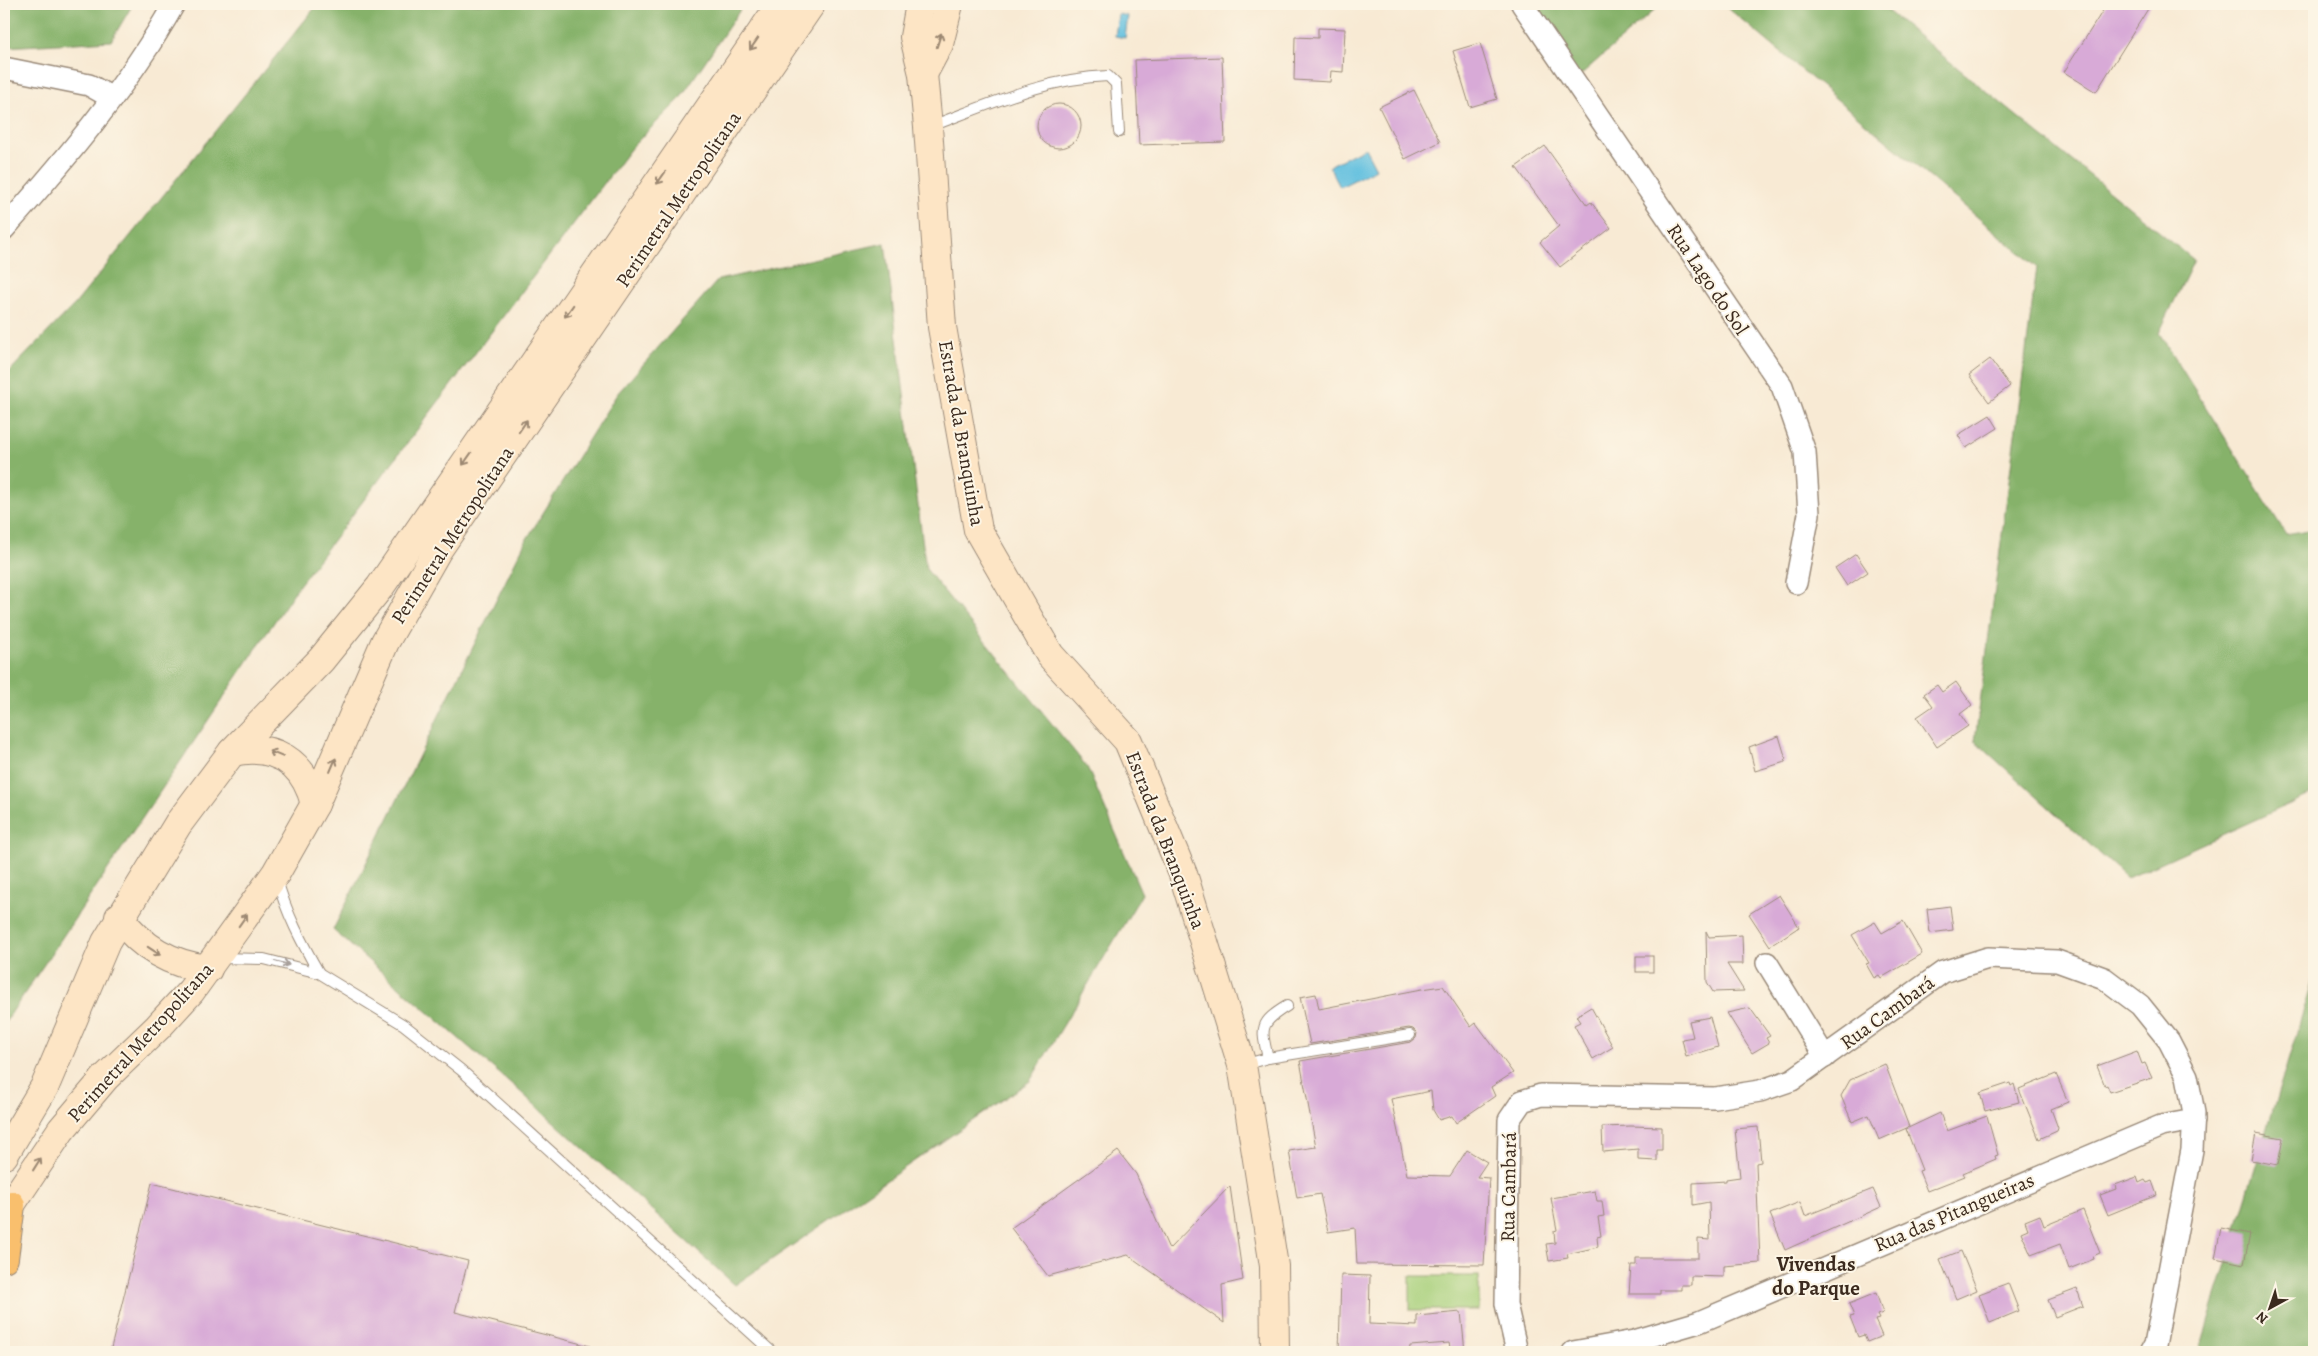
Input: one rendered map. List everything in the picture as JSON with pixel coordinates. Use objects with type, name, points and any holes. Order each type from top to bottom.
[{"type":"main road","name":"Perimetral Metropolitana","points":[[4,1155],[45,1086],[59,1056],[93,968],[120,917],[178,824],[232,752],[321,660],[380,587],[781,4]]},
{"type":"main road","name":"Perimetral Metropolitana","points":[[7,1210],[41,1157],[82,1103],[172,1012],[212,964],[276,873],[315,804],[385,642],[437,551],[811,4]]},
{"type":"main road","name":"Estrada da Branquinha","points":[[920,4],[914,37],[923,74],[942,326],[978,530],[1050,655],[1128,741],[1183,874],[1242,1065],[1274,1266],[1275,1352]]},
{"type":"main road","points":[[923,74],[939,44],[949,4]]},
{"type":"main road","points":[[232,752],[256,749],[279,755],[290,761],[307,780],[315,804]]},
{"type":"main road","points":[[120,917],[138,939],[161,956],[192,967],[212,964]]},
{"type":"main road","points":[[4,1258],[7,1210]]},
{"type":"street","points":[[4,229],[45,183],[112,98],[150,44],[174,4]]},
{"type":"street","name":"Rua Lago do Sol","points":[[1522,4],[1782,386],[1805,452],[1809,514],[1796,583]]},
{"type":"street","points":[[4,68],[90,85],[112,98]]},
{"type":"street","name":"Rua Cambará","points":[[1517,1352],[1506,1304],[1509,1120],[1522,1101],[1541,1095],[1715,1098],[1760,1091],[1792,1080],[1943,972],[1988,958],[2057,961],[2104,978],[2140,1005],[2169,1041],[2186,1076],[2194,1120],[2192,1150],[2155,1345],[2151,1352]]},
{"type":"street","points":[[1767,963],[1824,1057]]},
{"type":"street","name":"Rua das Pitangueiras","points":[[1573,1352],[1634,1341],[1699,1322],[2161,1126],[2194,1120]]},
{"type":"lane","points":[[928,127],[1040,85],[1081,77],[1108,76],[1116,84],[1119,132]]},
{"type":"lane","points":[[276,873],[283,901],[300,939],[319,973]]},
{"type":"lane","points":[[212,964],[264,959],[319,973],[404,1025],[461,1070],[772,1352]]},
{"type":"lane","points":[[1268,1058],[1264,1038],[1265,1024],[1270,1016],[1287,1006]]},
{"type":"lane","points":[[1242,1065],[1268,1058],[1410,1035]]},
{"type":"green space","points":[[4,4],[133,4],[111,41],[4,47]]},
{"type":"green space","points":[[318,4],[744,4],[679,100],[631,148],[297,588],[4,1024],[4,377],[76,303]]},
{"type":"green space","points":[[1530,4],[1661,4],[1577,78]]},
{"type":"green space","points":[[1723,4],[1879,4],[2194,260],[2159,333],[2286,534],[2314,529],[2314,793],[2127,878],[1975,741],[2037,267]]},
{"type":"green space","points":[[885,243],[926,569],[1087,767],[1142,894],[1030,1081],[735,1285],[514,1086],[333,930],[525,542],[617,394],[718,280]]},
{"type":"green space","points":[[2314,976],[2314,1352],[2199,1352]]},
{"type":"green space","points":[[1410,1276],[1479,1276],[1479,1310],[1410,1310]]},
{"type":"water","points":[[1118,14],[1128,16],[1125,38],[1115,36]]},
{"type":"water","points":[[1365,148],[1376,169],[1340,187],[1329,166]]},
{"type":"building","points":[[2107,4],[2151,4],[2096,92],[2064,72]]},
{"type":"building","points":[[1318,28],[1345,29],[1343,72],[1331,71],[1330,82],[1294,80],[1295,37],[1318,38]]},
{"type":"building","points":[[1480,43],[1497,99],[1470,107],[1453,51]]},
{"type":"building","points":[[1222,57],[1225,142],[1139,145],[1135,60]]},
{"type":"building","points":[[1414,90],[1440,142],[1405,159],[1379,107]]},
{"type":"building","points":[[1063,104],[1075,110],[1080,117],[1080,135],[1075,142],[1068,147],[1055,148],[1047,145],[1040,138],[1037,122],[1040,114],[1047,107]]},
{"type":"building","points":[[1545,146],[1587,205],[1591,202],[1611,228],[1560,267],[1540,242],[1559,226],[1516,167]]},
{"type":"building","points":[[1990,359],[2010,386],[1989,402],[1969,375]]},
{"type":"building","points":[[1990,415],[1998,428],[1966,448],[1958,435]]},
{"type":"building","points":[[1856,554],[1868,572],[1847,586],[1835,568]]},
{"type":"building","points":[[1956,682],[1972,705],[1960,714],[1968,726],[1937,747],[1917,717],[1933,706],[1924,694],[1937,685],[1942,692]]},
{"type":"building","points":[[1779,736],[1786,759],[1785,762],[1755,771],[1749,747]]},
{"type":"building","points":[[1779,895],[1799,927],[1770,946],[1749,914]]},
{"type":"building","points":[[1950,906],[1953,930],[1930,933],[1927,909]]},
{"type":"building","points":[[1903,921],[1922,954],[1881,978],[1879,975],[1874,978],[1866,964],[1869,963],[1852,935],[1875,922],[1882,933]]},
{"type":"building","points":[[1706,931],[1709,937],[1742,935],[1743,964],[1727,964],[1744,991],[1713,992],[1707,982]]},
{"type":"building","points":[[1636,956],[1653,956],[1653,972],[1636,972]]},
{"type":"building","points":[[1443,986],[1471,1027],[1476,1023],[1513,1073],[1491,1087],[1495,1096],[1456,1123],[1452,1116],[1439,1120],[1433,1110],[1431,1091],[1391,1099],[1407,1175],[1450,1176],[1467,1150],[1487,1162],[1477,1177],[1489,1178],[1484,1265],[1357,1264],[1355,1228],[1328,1232],[1320,1194],[1297,1198],[1289,1151],[1316,1147],[1300,1061],[1411,1042],[1416,1038],[1417,1033],[1409,1028],[1310,1044],[1300,997],[1316,994],[1319,1009]]},
{"type":"building","points":[[1591,1007],[1613,1047],[1593,1059],[1574,1025],[1580,1022],[1576,1016]]},
{"type":"building","points":[[1750,1008],[1770,1036],[1766,1038],[1769,1043],[1752,1053],[1727,1013]]},
{"type":"building","points":[[1710,1017],[1718,1047],[1686,1057],[1682,1039],[1693,1037],[1689,1021]]},
{"type":"building","points":[[2137,1051],[2142,1064],[2145,1063],[2152,1078],[2110,1092],[2107,1085],[2105,1086],[2097,1066]]},
{"type":"building","points":[[1885,1064],[1909,1127],[1879,1140],[1869,1115],[1852,1122],[1841,1096],[1850,1080]]},
{"type":"building","points":[[2056,1074],[2068,1102],[2051,1109],[2058,1128],[2057,1131],[2039,1139],[2019,1089]]},
{"type":"building","points":[[2010,1083],[2011,1086],[2014,1084],[2019,1102],[1985,1111],[1980,1093]]},
{"type":"building","points":[[1940,1113],[1947,1131],[1987,1116],[1998,1155],[1995,1156],[1996,1159],[1963,1173],[1965,1176],[1927,1191],[1919,1171],[1922,1170],[1906,1129]]},
{"type":"building","points":[[1602,1127],[1662,1127],[1662,1150],[1657,1150],[1657,1161],[1638,1160],[1638,1149],[1603,1152]]},
{"type":"building","points":[[1758,1127],[1761,1162],[1756,1163],[1760,1263],[1724,1266],[1724,1277],[1691,1276],[1691,1285],[1681,1285],[1681,1290],[1660,1290],[1660,1294],[1629,1294],[1631,1265],[1636,1265],[1636,1258],[1698,1258],[1698,1239],[1710,1240],[1709,1202],[1693,1205],[1693,1183],[1726,1181],[1726,1179],[1740,1177],[1735,1129]]},
{"type":"building","points":[[2256,1133],[2283,1138],[2278,1165],[2251,1160]]},
{"type":"building","points":[[1118,1151],[1136,1174],[1169,1249],[1230,1186],[1243,1280],[1222,1285],[1224,1323],[1128,1255],[1048,1276],[1011,1228]]},
{"type":"building","points":[[2137,1177],[2139,1183],[2145,1180],[2147,1183],[2152,1181],[2157,1195],[2108,1215],[2100,1195],[2116,1189],[2115,1185]]},
{"type":"building","points":[[152,1183],[468,1261],[455,1312],[590,1346],[590,1352],[110,1352]]},
{"type":"building","points":[[1873,1189],[1881,1207],[1785,1250],[1770,1214],[1800,1202],[1805,1216]]},
{"type":"building","points":[[1595,1191],[1597,1201],[1602,1201],[1604,1216],[1598,1217],[1601,1236],[1597,1237],[1598,1247],[1567,1254],[1568,1258],[1549,1261],[1546,1244],[1555,1243],[1554,1231],[1557,1230],[1551,1198]]},
{"type":"building","points":[[2083,1210],[2100,1253],[2093,1256],[2094,1259],[2069,1269],[2060,1244],[2031,1255],[2021,1232],[2028,1229],[2025,1221],[2040,1215],[2044,1226]]},
{"type":"building","points":[[2221,1228],[2250,1234],[2244,1264],[2215,1258]]},
{"type":"building","points":[[1961,1251],[1977,1290],[1956,1299],[1940,1259]]},
{"type":"building","points":[[1341,1275],[1370,1276],[1369,1324],[1417,1326],[1417,1316],[1461,1312],[1465,1352],[1451,1352],[1449,1343],[1410,1346],[1409,1352],[1339,1352]]},
{"type":"building","points":[[2008,1283],[2019,1311],[1990,1323],[1979,1294]]},
{"type":"building","points":[[2077,1289],[2083,1306],[2055,1317],[2048,1300]]},
{"type":"building","points":[[1876,1293],[1883,1313],[1877,1315],[1879,1319],[1875,1320],[1882,1336],[1867,1342],[1864,1335],[1858,1337],[1850,1317],[1854,1316],[1849,1304]]},
{"type":"district","name":"Vivendas do Parque","points":[[1816,1276]]}]
